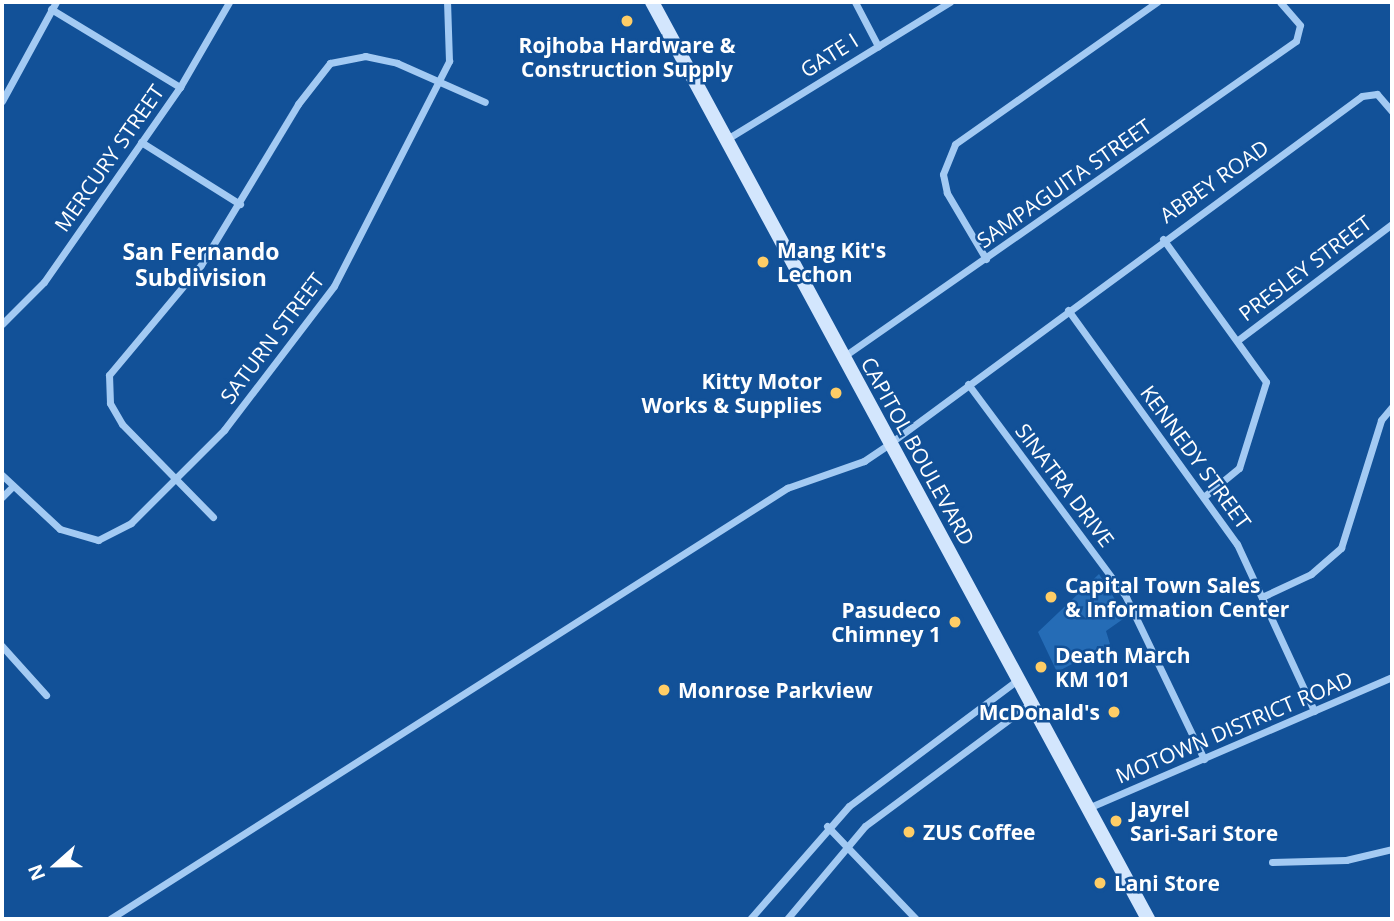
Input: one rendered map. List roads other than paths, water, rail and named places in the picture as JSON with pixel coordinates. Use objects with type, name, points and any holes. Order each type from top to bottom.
[{"type":"main road","name":"CAPITOL BOULEVARD","points":[[652,2],[1148,919]]},
{"type":"street","name":"MERCURY STREET","points":[[2,324],[44,282],[180,87],[229,2]]},
{"type":"street","name":"SATURN STREET","points":[[2,475],[60,529],[98,540],[114,537],[175,481],[279,366],[334,286],[438,82],[453,45],[447,2]]},
{"type":"street","points":[[855,2],[878,46]]},
{"type":"street","name":"GATE I","points":[[727,139],[950,2]]},
{"type":"street","points":[[986,259],[947,194],[943,174],[955,144],[1157,2]]},
{"type":"street","name":"SAMPAGUITA STREET","points":[[842,357],[986,259],[1301,32],[1280,2]]},
{"type":"street","points":[[2,101],[54,5],[180,87]]},
{"type":"street","points":[[213,517],[122,424],[110,403],[109,375],[194,274],[240,204],[298,104],[330,64],[365,56],[485,102]]},
{"type":"street","name":"ABBEY ROAD","points":[[110,919],[787,488],[864,461],[1163,239],[1362,96],[1383,97],[1392,111]]},
{"type":"street","points":[[141,142],[240,204]]},
{"type":"street","name":"PRESLEY STREET","points":[[1238,340],[1392,225]]},
{"type":"street","points":[[1163,239],[1260,369],[1265,397],[1239,468],[1206,495]]},
{"type":"street","name":"KENNEDY STREET","points":[[1068,310],[1206,495],[1262,597],[1314,711]]},
{"type":"street","name":"SINATRA DRIVE","points":[[968,384],[1126,597],[1204,759]]},
{"type":"street","points":[[1262,597],[1311,574],[1341,548],[1381,420],[1392,407]]},
{"type":"street","points":[[2,497],[12,487]]},
{"type":"street","points":[[2,646],[46,695]]},
{"type":"street","name":"MOTOWN DISTRICT ROAD","points":[[1088,808],[1392,677]]},
{"type":"street","points":[[750,919],[827,826],[1020,679]]},
{"type":"street","points":[[787,919],[846,847],[1032,702]]},
{"type":"street","points":[[827,826],[916,919]]},
{"type":"street","points":[[1272,862],[1346,860],[1392,849]]},
{"type":"place","name":"Rojhoba Hardware & Construction Supply","points":[[627,21]]},
{"type":"place","name":"Mang Kit's Lechon","points":[[763,262]]},
{"type":"place","name":"Kitty Motor Works & Supplies","points":[[836,393]]},
{"type":"place","name":"Capital Town Sales & Information Center","points":[[1051,597]]},
{"type":"place","name":"Pasudeco Chimney 1","points":[[955,622]]},
{"type":"place","name":"Death March KM 101","points":[[1041,667]]},
{"type":"place","name":"Monrose Parkview","points":[[664,690]]},
{"type":"place","name":"McDonald's","points":[[1114,712]]},
{"type":"place","name":"Jayrel Sari-Sari Store","points":[[1116,821]]},
{"type":"place","name":"ZUS Coffee","points":[[909,832]]},
{"type":"place","name":"Lani Store","points":[[1100,883]]},
{"type":"district","name":"San Fernando Subdivision","points":[[201,264]]}]
